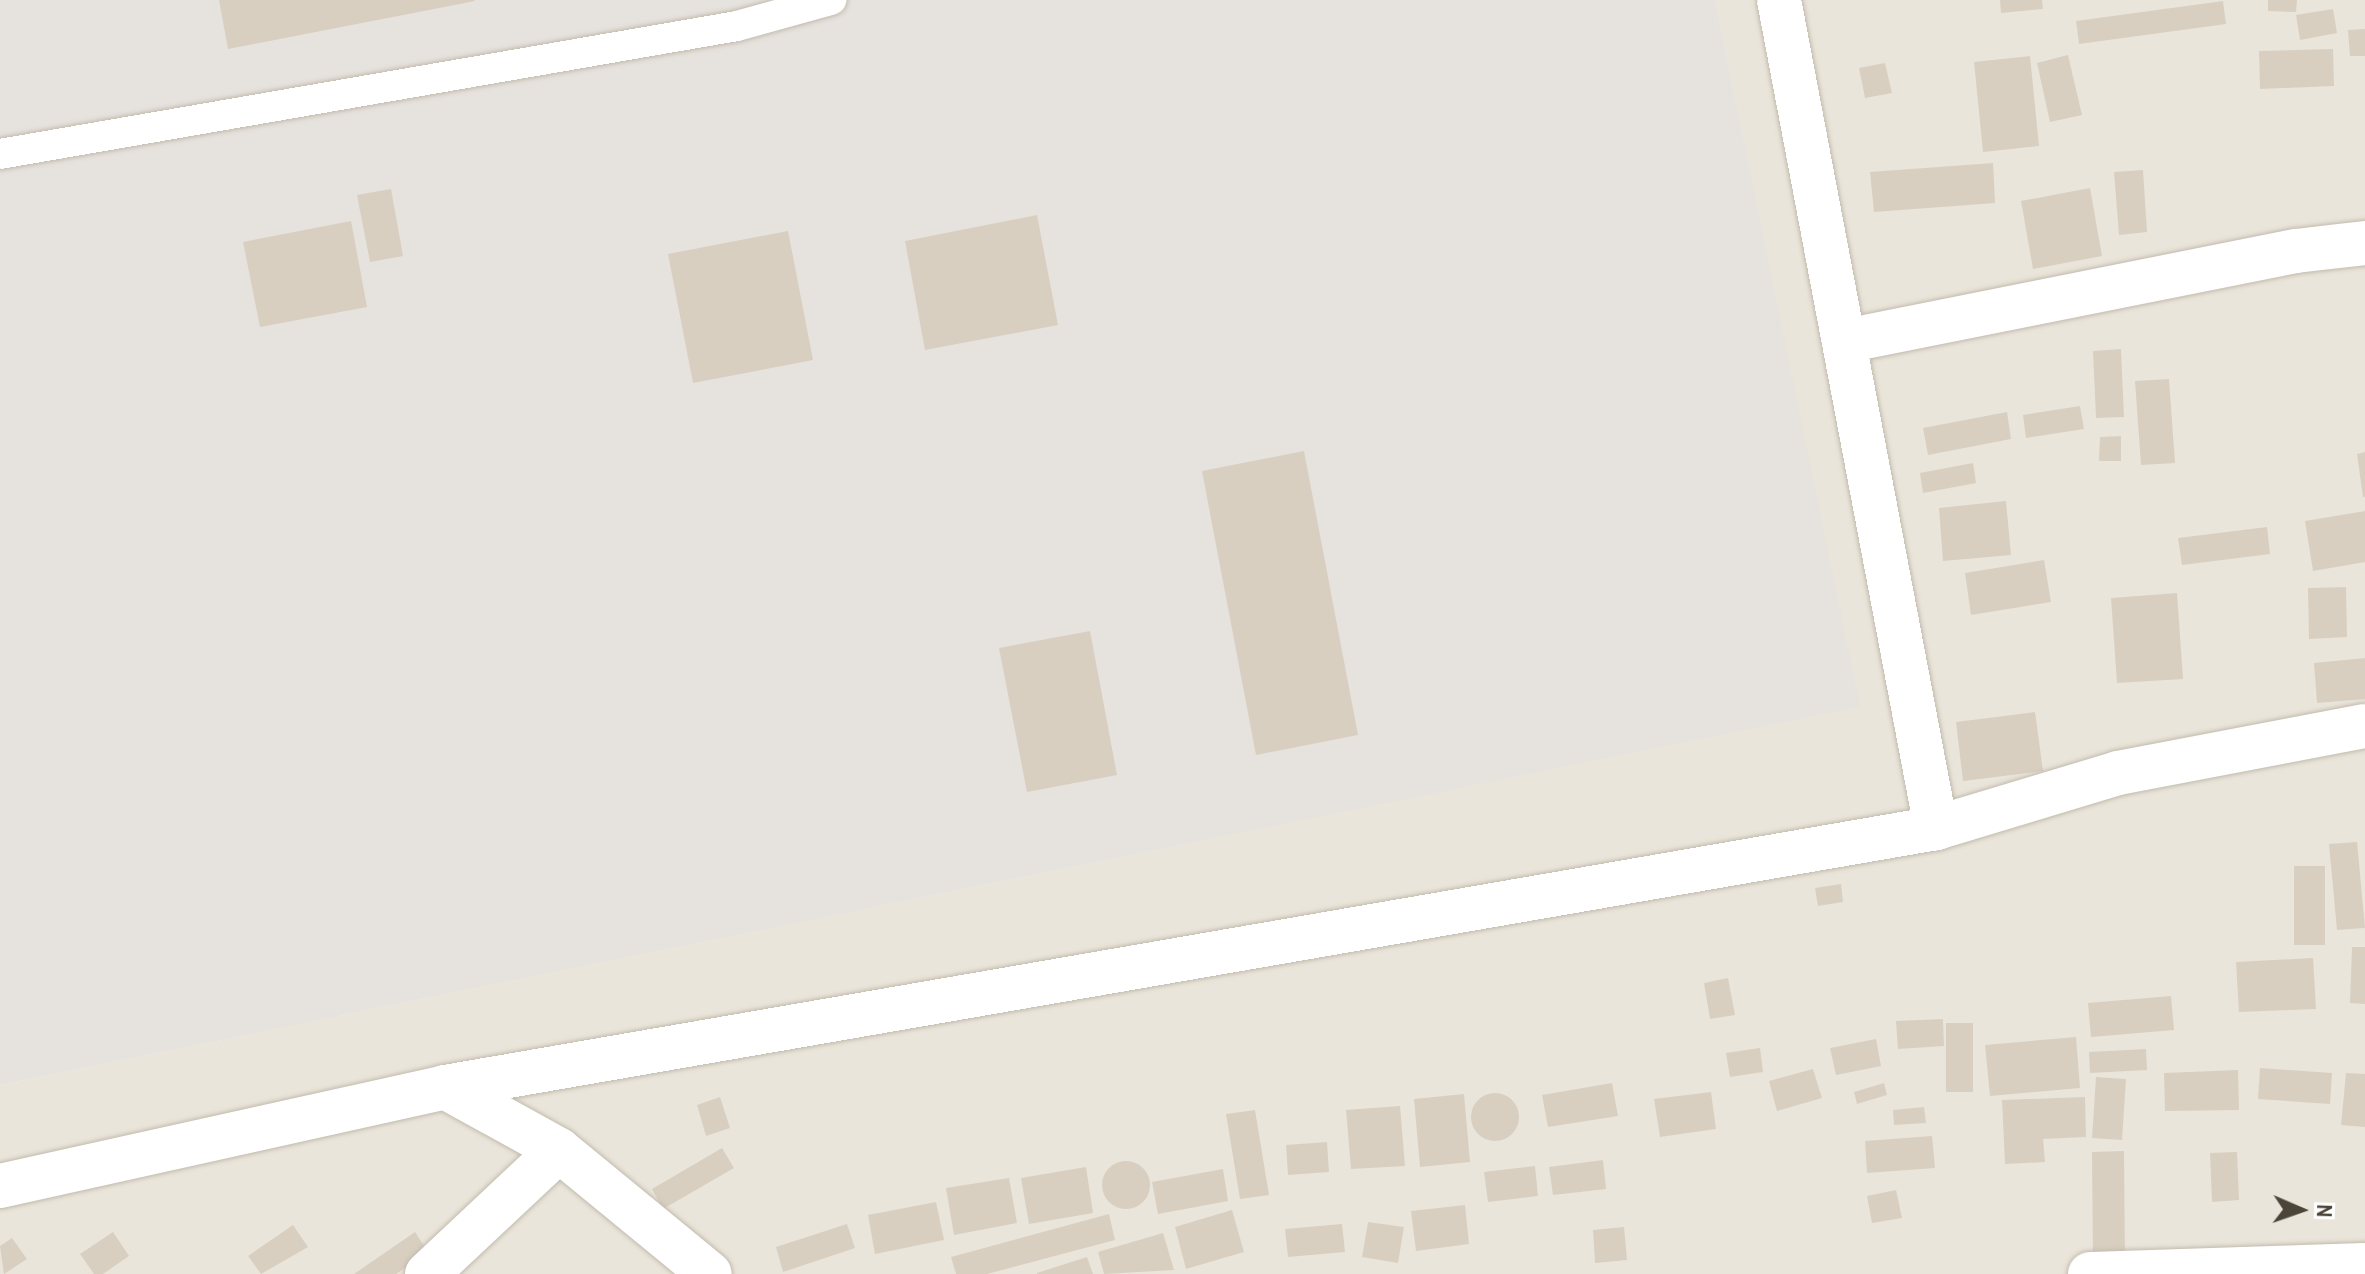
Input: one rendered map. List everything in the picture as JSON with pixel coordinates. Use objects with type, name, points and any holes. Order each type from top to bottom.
[{"type":"street","points":[[1779,0],[1936,828]]},
{"type":"street","points":[[1845,341],[2296,251],[2365,243]]},
{"type":"street","points":[[0,1186],[445,1087],[1936,828],[2118,773],[2365,726]]},
{"type":"street","points":[[445,1087],[559,1150],[710,1274]]},
{"type":"street","points":[[427,1274],[559,1150]]},
{"type":"street","points":[[2090,1274],[2365,1265]]},
{"type":"lane","points":[[0,154],[737,26],[831,0]]},
{"type":"shaded area","points":[[0,0],[1715,0],[1860,707],[0,1085]]},
{"type":"shaded area","points":[[1715,0],[2365,0],[2365,1274],[0,1274],[0,1085],[1859,707]]},
{"type":"building","points":[[219,0],[474,0],[475,1],[228,49]]},
{"type":"building","points":[[2000,0],[2042,0],[2043,9],[2001,13]]},
{"type":"building","points":[[2268,0],[2297,0],[2296,12],[2268,11]]},
{"type":"building","points":[[2223,1],[2226,24],[2079,44],[2076,21]]},
{"type":"building","points":[[2333,9],[2337,33],[2300,40],[2296,15]]},
{"type":"building","points":[[2365,29],[2365,56],[2350,56],[2348,30]]},
{"type":"building","points":[[2333,49],[2334,86],[2260,89],[2259,51]]},
{"type":"building","points":[[2068,55],[2082,115],[2050,122],[2037,63]]},
{"type":"building","points":[[2030,56],[2039,146],[1983,152],[1974,62]]},
{"type":"building","points":[[1885,63],[1892,93],[1865,98],[1859,68]]},
{"type":"building","points":[[1993,163],[1995,203],[1874,212],[1870,172]]},
{"type":"building","points":[[2143,170],[2147,232],[2119,235],[2114,172]]},
{"type":"building","points":[[2090,188],[2102,256],[2033,269],[2021,201]]},
{"type":"building","points":[[391,189],[403,256],[370,262],[357,195]]},
{"type":"building","points":[[1037,215],[1058,325],[925,350],[905,241]]},
{"type":"building","points":[[351,221],[367,307],[260,327],[243,242]]},
{"type":"building","points":[[788,231],[813,360],[693,383],[668,254]]},
{"type":"building","points":[[2121,349],[2124,417],[2096,418],[2093,351]]},
{"type":"building","points":[[2169,379],[2175,463],[2141,465],[2135,381]]},
{"type":"building","points":[[2080,406],[2084,429],[2026,438],[2023,415]]},
{"type":"building","points":[[2007,412],[2011,439],[1928,455],[1923,428]]},
{"type":"building","points":[[2121,436],[2121,461],[2099,461],[2100,437]]},
{"type":"building","points":[[1304,451],[1358,735],[1256,755],[1202,471]]},
{"type":"building","points":[[2365,452],[2365,497],[2363,497],[2357,454]]},
{"type":"building","points":[[1973,463],[1976,483],[1923,493],[1920,473]]},
{"type":"building","points":[[2006,501],[2011,555],[1943,561],[1939,508]]},
{"type":"building","points":[[2365,511],[2365,562],[2313,571],[2305,521]]},
{"type":"building","points":[[2267,527],[2270,554],[2182,565],[2178,538]]},
{"type":"building","points":[[2044,560],[2051,602],[1971,615],[1965,573]]},
{"type":"building","points":[[2346,587],[2347,637],[2309,639],[2308,588]]},
{"type":"building","points":[[2177,593],[2183,679],[2117,683],[2111,598]]},
{"type":"building","points":[[1090,631],[1117,775],[1027,792],[999,648]]},
{"type":"building","points":[[2365,658],[2365,699],[2317,703],[2314,663]]},
{"type":"building","points":[[2035,712],[2043,771],[1963,781],[1956,722]]},
{"type":"building","points":[[2357,842],[2365,928],[2337,930],[2329,844]]},
{"type":"building","points":[[2294,866],[2325,866],[2325,945],[2294,945]]},
{"type":"building","points":[[1841,884],[1843,902],[1818,906],[1815,888]]},
{"type":"building","points":[[2352,947],[2365,947],[2365,1004],[2350,1003]]},
{"type":"building","points":[[2313,958],[2316,1009],[2239,1012],[2236,962]]},
{"type":"building","points":[[1728,978],[1735,1015],[1710,1019],[1704,983]]},
{"type":"building","points":[[2171,996],[2174,1030],[2091,1037],[2088,1003]]},
{"type":"building","points":[[1943,1019],[1944,1046],[1898,1049],[1896,1021]]},
{"type":"building","points":[[1946,1023],[1973,1023],[1973,1092],[1946,1092]]},
{"type":"building","points":[[2076,1037],[2080,1088],[1990,1096],[1985,1045]]},
{"type":"building","points":[[1876,1039],[1881,1066],[1836,1075],[1830,1048]]},
{"type":"building","points":[[1760,1048],[1763,1072],[1730,1077],[1726,1053]]},
{"type":"building","points":[[2146,1049],[2147,1070],[2090,1073],[2089,1052]]},
{"type":"building","points":[[2260,1068],[2332,1073],[2330,1104],[2258,1099]]},
{"type":"building","points":[[1813,1069],[1822,1098],[1777,1111],[1769,1081]]},
{"type":"building","points":[[2238,1070],[2239,1110],[2165,1111],[2164,1073]]},
{"type":"building","points":[[2346,1073],[2365,1074],[2365,1127],[2341,1125]]},
{"type":"building","points":[[2096,1077],[2126,1079],[2122,1140],[2092,1138]]},
{"type":"building","points":[[1612,1083],[1618,1116],[1548,1127],[1542,1095]]},
{"type":"building","points":[[1884,1083],[1887,1095],[1857,1104],[1854,1092]]},
{"type":"building","points":[[1711,1092],[1716,1129],[1660,1137],[1654,1099]]},
{"type":"building","points":[[1495,1093],[1512,1100],[1519,1117],[1512,1134],[1495,1141],[1478,1134],[1471,1117],[1478,1100]]},
{"type":"building","points":[[1464,1094],[1470,1162],[1420,1167],[1414,1099]]},
{"type":"building","points":[[720,1097],[730,1128],[706,1136],[697,1105]]},
{"type":"building","points":[[2085,1097],[2086,1137],[2043,1139],[2045,1162],[2005,1164],[2002,1100]]},
{"type":"building","points":[[1400,1106],[1405,1166],[1351,1169],[1346,1110]]},
{"type":"building","points":[[1924,1107],[1926,1123],[1894,1125],[1893,1110]]},
{"type":"building","points":[[1255,1110],[1269,1195],[1240,1199],[1226,1114]]},
{"type":"building","points":[[1932,1136],[1935,1168],[1867,1173],[1865,1141]]},
{"type":"building","points":[[1327,1142],[1329,1172],[1288,1175],[1286,1145]]},
{"type":"building","points":[[722,1148],[734,1168],[663,1209],[652,1189]]},
{"type":"building","points":[[2124,1151],[2125,1262],[2093,1262],[2092,1152]]},
{"type":"building","points":[[2237,1152],[2239,1200],[2212,1202],[2210,1153]]},
{"type":"building","points":[[1603,1160],[1606,1189],[1553,1195],[1549,1167]]},
{"type":"building","points":[[1126,1161],[1143,1168],[1150,1185],[1143,1202],[1126,1209],[1109,1202],[1102,1185],[1109,1168]]},
{"type":"building","points":[[1535,1166],[1538,1196],[1488,1202],[1484,1172]]},
{"type":"building","points":[[1086,1167],[1093,1213],[1029,1224],[1021,1178]]},
{"type":"building","points":[[1223,1169],[1228,1201],[1158,1214],[1152,1182]]},
{"type":"building","points":[[1009,1178],[1017,1223],[954,1235],[946,1188]]},
{"type":"building","points":[[1896,1190],[1902,1218],[1872,1223],[1867,1196]]},
{"type":"building","points":[[936,1202],[944,1240],[875,1254],[868,1215]]},
{"type":"building","points":[[1465,1205],[1469,1244],[1416,1251],[1411,1211]]},
{"type":"building","points":[[1232,1210],[1244,1252],[1186,1269],[1175,1227]]},
{"type":"building","points":[[1109,1214],[1115,1240],[987,1274],[956,1274],[951,1257]]},
{"type":"building","points":[[1368,1222],[1404,1227],[1398,1263],[1362,1257]]},
{"type":"building","points":[[847,1224],[855,1248],[783,1272],[776,1247]]},
{"type":"building","points":[[1342,1224],[1345,1252],[1288,1257],[1285,1229]]},
{"type":"building","points":[[293,1225],[308,1247],[261,1274],[248,1256]]},
{"type":"building","points":[[1624,1227],[1627,1260],[1595,1263],[1593,1230]]},
{"type":"building","points":[[113,1232],[129,1256],[103,1274],[94,1274],[80,1254]]},
{"type":"building","points":[[415,1232],[428,1252],[396,1274],[354,1274]]},
{"type":"building","points":[[1163,1233],[1174,1270],[1104,1274],[1098,1252]]},
{"type":"building","points":[[12,1238],[27,1259],[4,1274],[0,1246]]},
{"type":"building","points":[[1087,1257],[1093,1274],[1037,1274],[1037,1273]]}]
